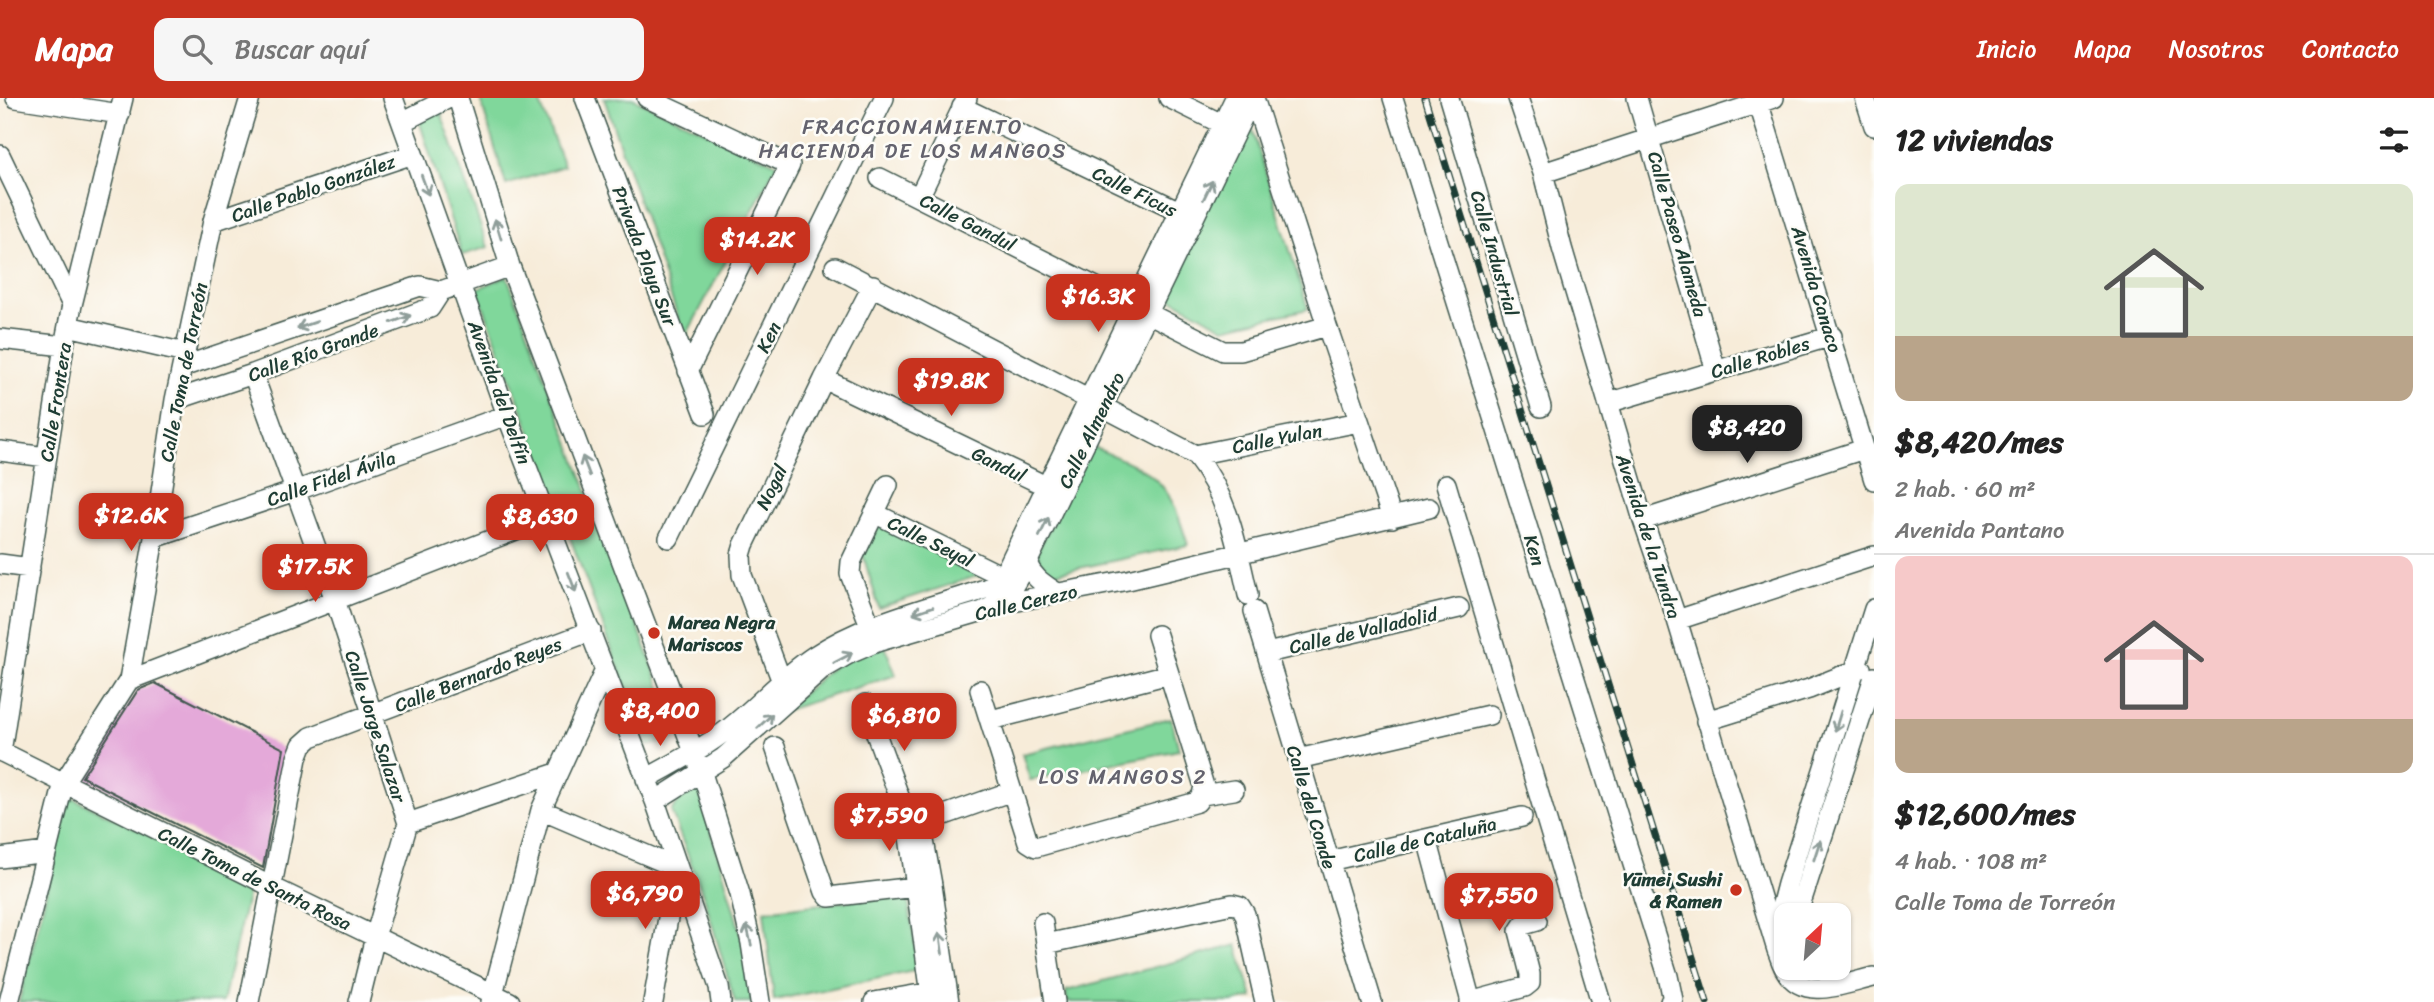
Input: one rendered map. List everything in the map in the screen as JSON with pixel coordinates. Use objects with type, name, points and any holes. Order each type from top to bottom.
[{"type":"street","points":[[16,98],[121,106]]},
{"type":"street","name":"Calle Toma de Torreón","points":[[9,1002],[8,973],[47,852],[64,782],[129,680],[175,400],[214,221],[250,98]]},
{"type":"street","points":[[402,122],[449,98]]},
{"type":"street","points":[[458,98],[510,266],[702,773],[740,894],[760,1002]]},
{"type":"street","name":"Privada Playa Sur","points":[[585,98],[705,414]]},
{"type":"street","points":[[647,98],[789,164],[688,371]]},
{"type":"street","name":"Ken","points":[[669,538],[884,98]]},
{"type":"street","points":[[1168,98],[1229,130]]},
{"type":"street","name":"Calle Almendro","points":[[1229,130],[1235,98]]},
{"type":"street","points":[[1253,98],[1392,518]]},
{"type":"street","name":"Calle Almendro","points":[[1053,490],[1027,563],[1011,590],[995,590],[1053,490],[1229,130],[1253,98]]},
{"type":"street","name":"Ken","points":[[1393,98],[1664,963],[1672,1001]]},
{"type":"street","name":"Calle Industrial","points":[[1449,98],[1541,407]]},
{"type":"street","name":"Avenida de la Tundra","points":[[1518,98],[1543,173],[1562,248],[1643,520],[1774,934]]},
{"type":"street","name":"Calle Paseo Alameda","points":[[1637,98],[1716,371]]},
{"type":"street","points":[[1865,98],[1874,126]]},
{"type":"street","name":"Avenida del Delfín","points":[[397,100],[413,154],[507,415],[655,801],[719,987],[721,1002]]},
{"type":"street","points":[[1543,173],[1764,100]]},
{"type":"street","name":"Avenida Canaco","points":[[1764,100],[1874,480]]},
{"type":"street","points":[[919,197],[965,102]]},
{"type":"street","name":"Calle Ficus","points":[[965,102],[1187,216]]},
{"type":"street","name":"Calle Frontera","points":[[1,752],[6,682],[30,568],[64,346],[121,106]]},
{"type":"street","name":"Calle Pablo González","points":[[214,221],[413,154]]},
{"type":"street","points":[[0,155],[72,305]]},
{"type":"street","name":"Calle Gandul","points":[[880,178],[1223,351],[1327,326]]},
{"type":"street","name":"Calle Río Grande","points":[[184,360],[420,286],[441,291],[510,266]]},
{"type":"street","points":[[835,267],[1195,455]]},
{"type":"street","name":"Nogal","points":[[785,689],[742,575],[741,555],[824,379],[873,285]]},
{"type":"street","name":"Calle Río Grande","points":[[175,400],[430,308],[441,291]]},
{"type":"street","points":[[68,326],[184,360]]},
{"type":"street","name":"Calle Robles","points":[[1608,402],[1832,336]]},
{"type":"street","points":[[0,339],[64,346]]},
{"type":"street","name":"Calle Jorge Salazar","points":[[253,374],[335,600],[408,823],[359,1002]]},
{"type":"street","name":"Gandul","points":[[824,379],[1053,490]]},
{"type":"street","name":"Calle Fidel Ávila","points":[[154,538],[507,415]]},
{"type":"street","name":"Calle Yulan","points":[[1195,455],[1359,422]]},
{"type":"street","points":[[1643,520],[1864,449]]},
{"type":"street","points":[[0,451],[46,457]]},
{"type":"street","name":"Calle del Conde","points":[[1195,455],[1212,476],[1225,505],[1251,603],[1372,1002]]},
{"type":"street","points":[[1446,484],[1601,1002]]},
{"type":"street","points":[[874,513],[888,485]]},
{"type":"street","name":"Calle Cerezo","points":[[694,752],[785,689],[823,669],[874,635],[995,590],[1057,593],[1239,554],[1429,508]]},
{"type":"street","name":"Calle Seyal","points":[[874,635],[850,574],[851,562],[874,513],[995,590]]},
{"type":"street","points":[[129,680],[547,518]]},
{"type":"street","points":[[1676,620],[1874,556]]},
{"type":"street","points":[[1027,563],[1031,573],[1039,581],[1057,593]]},
{"type":"street","points":[[0,564],[30,568]]},
{"type":"street","name":"Calle de Valladolid","points":[[1266,653],[1459,608]]},
{"type":"street","points":[[1782,903],[1874,609]]},
{"type":"street","name":"Calle Bernardo Reyes","points":[[272,887],[297,758],[302,745],[311,737],[591,631]]},
{"type":"street","points":[[980,690],[1028,842],[1036,847],[1197,802],[1204,786],[1157,635]]},
{"type":"street","points":[[1706,721],[1809,689],[1874,664]]},
{"type":"street","points":[[498,1000],[541,810],[605,670]]},
{"type":"street","points":[[990,720],[1169,674]]},
{"type":"street","points":[[1801,903],[1874,677]]},
{"type":"street","name":"Calle Cerezo","points":[[702,773],[742,743],[785,689]]},
{"type":"street","points":[[865,704],[911,823],[924,886],[940,996],[874,1002]]},
{"type":"street","points":[[1298,759],[1489,715]]},
{"type":"street","points":[[775,747],[825,892],[830,897],[924,886]]},
{"type":"street","name":"Calle Toma de Santa Rosa","points":[[1,752],[498,1000]]},
{"type":"street","points":[[646,779],[694,752]]},
{"type":"street","points":[[408,823],[557,773]]},
{"type":"street","points":[[655,801],[702,773]]},
{"type":"street","points":[[1202,795],[1234,789]]},
{"type":"street","points":[[911,823],[1012,791]]},
{"type":"street","points":[[541,810],[677,868],[653,1002]]},
{"type":"street","name":"Calle de Cataluña","points":[[1329,862],[1522,817]]},
{"type":"street","points":[[1427,839],[1471,1002],[1525,987],[1530,983],[1519,931],[1523,925],[1537,921]]},
{"type":"street","points":[[0,858],[47,852]]},
{"type":"street","points":[[248,1002],[272,887]]},
{"type":"street","points":[[1046,944],[1232,904],[1240,906],[1245,914],[1265,1002]]},
{"type":"street","points":[[1043,923],[1055,1002]]},
{"type":"street","points":[[1798,980],[1804,988],[1818,989],[1874,977]]},
{"type":"green space","points":[[480,98],[538,98],[564,166],[506,185]]},
{"type":"green space","points":[[604,98],[632,98],[777,164],[685,338]]},
{"type":"green space","points":[[439,107],[488,247],[462,255],[418,117]]},
{"type":"green space","points":[[1248,115],[1308,309],[1224,328],[1162,293]]},
{"type":"green space","points":[[507,276],[678,734],[664,742],[648,746],[477,289]]},
{"type":"green space","points":[[1091,446],[1136,466],[1160,484],[1174,505],[1188,545],[1046,575],[1037,552]]},
{"type":"green space","points":[[880,523],[983,574],[879,608],[863,555]]},
{"type":"green space","points":[[884,644],[896,675],[783,711],[843,658]]},
{"type":"green space","points":[[1171,718],[1179,750],[1030,780],[1022,754]]},
{"type":"green space","points":[[699,788],[743,942],[752,1002],[735,1002],[705,900],[671,811],[684,795]]},
{"type":"green space","points":[[70,797],[250,883],[223,1002],[19,1002]]},
{"type":"green space","points":[[907,894],[919,970],[774,1000],[764,911]]},
{"type":"green space","points":[[1237,945],[1253,998],[1232,1002],[1067,1002],[1066,991]]},
{"type":"building","points":[[155,683],[284,749],[263,868],[82,777],[138,690]]},
{"type":"railway","points":[[1425,98],[1707,1002]]},
{"type":"place","name":"Marea Negra Mariscos","points":[[654,633]]},
{"type":"place","name":"Yūmei Sushi & Ramen","points":[[1736,890]]},
{"type":"district","name":"FRACCIONAMIENTO HACIENDA DE LOS MANGOS","points":[[913,139]]},
{"type":"district","name":"LOS MANGOS 2","points":[[1123,777]]}]
